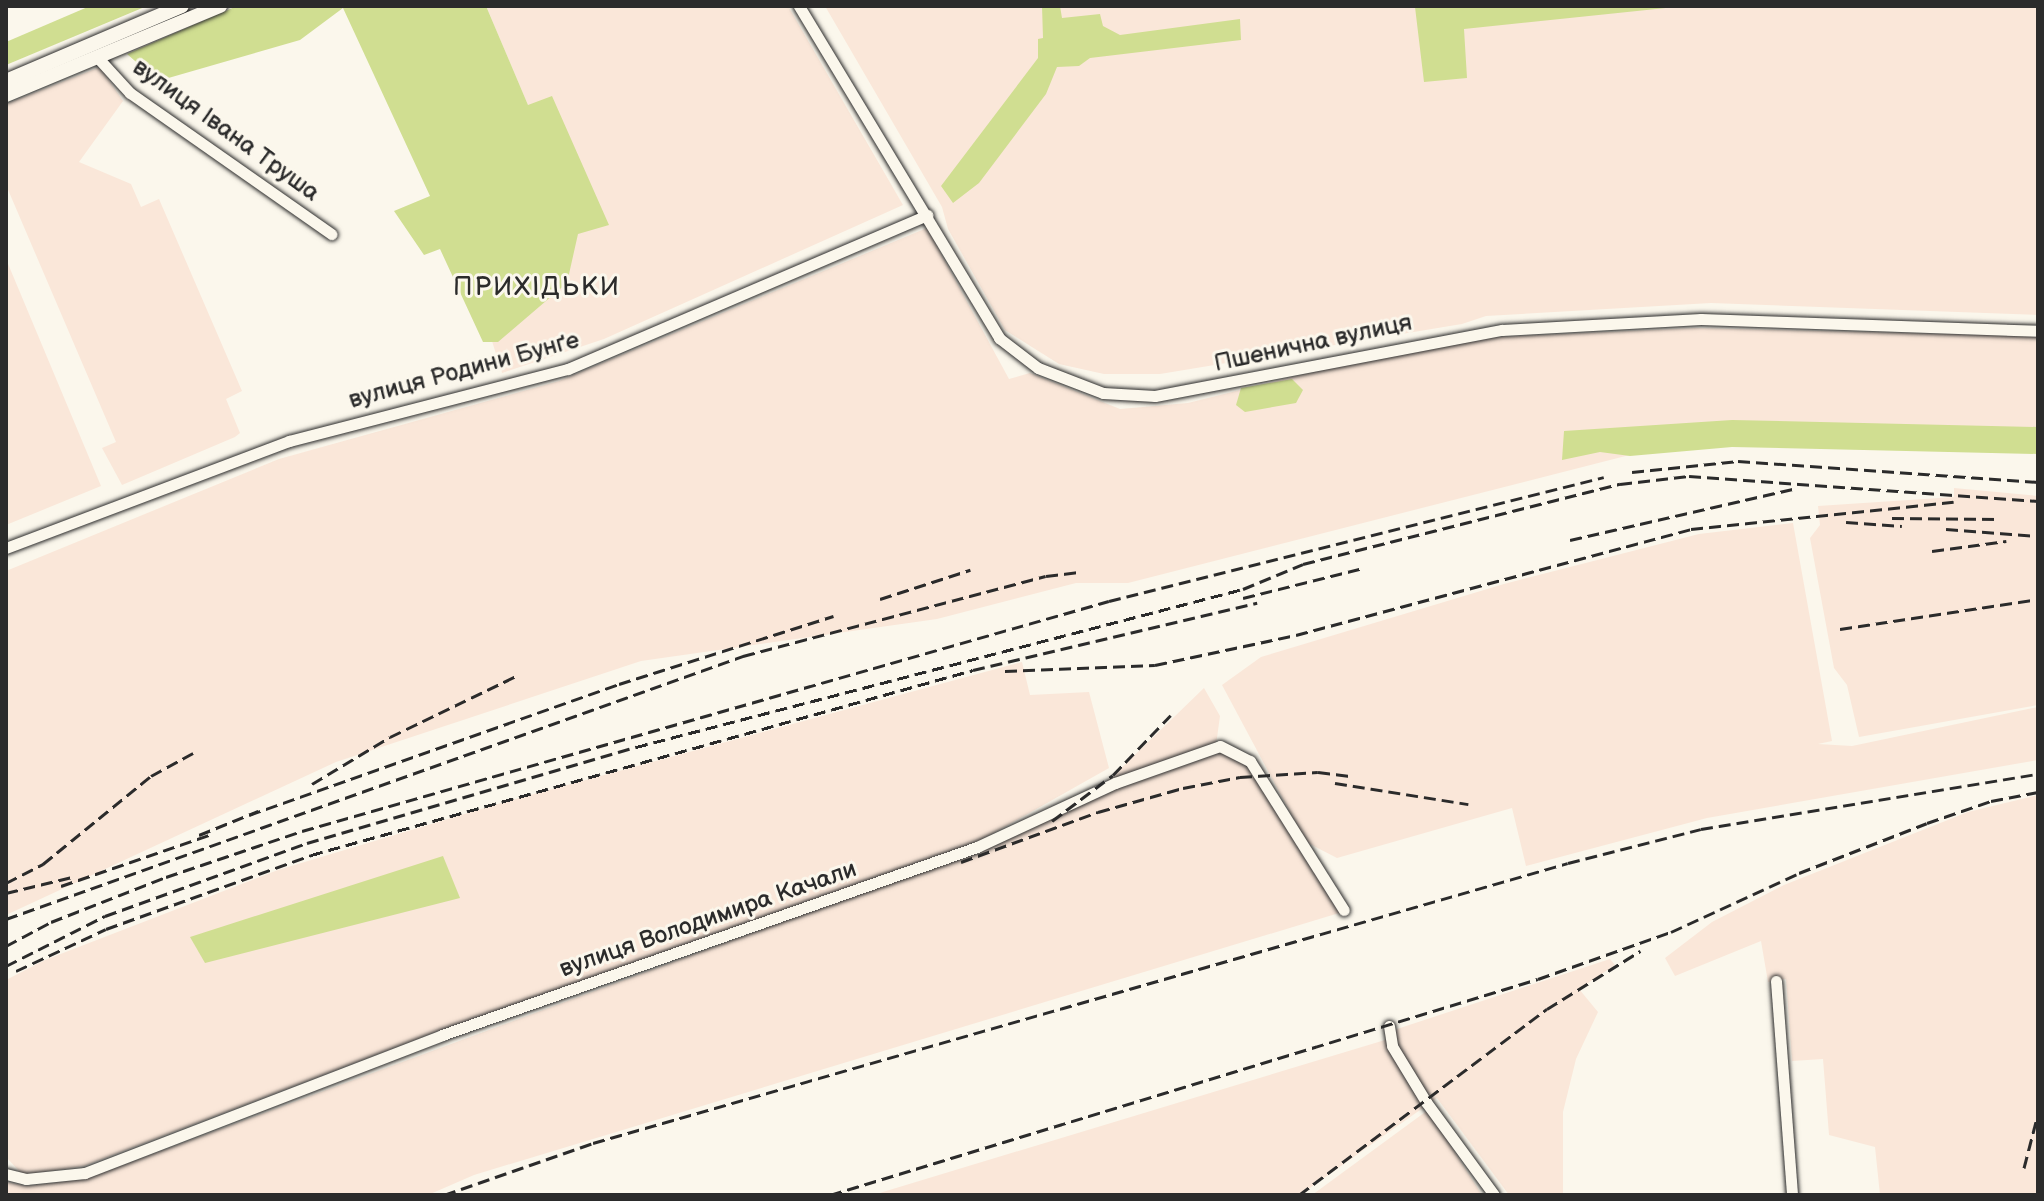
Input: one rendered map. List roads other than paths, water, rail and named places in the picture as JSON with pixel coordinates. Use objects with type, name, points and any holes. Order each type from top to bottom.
[{"type":"main road","points":[[6,81],[182,6]]},
{"type":"main road","points":[[6,95],[220,6]]},
{"type":"street","name":"Пшенична вулиця","points":[[799,6],[999,338],[1015,353],[1075,385],[1124,397],[1155,396],[1502,330],[1701,319],[2038,331]]},
{"type":"street","name":"вулиця Івана Труша","points":[[98,58],[130,93],[331,234]]},
{"type":"street","name":"вулиця Родини Бунґе","points":[[6,548],[289,441],[568,369],[927,215]]},
{"type":"street","name":"вулиця Володимира Качали","points":[[6,1174],[26,1179],[85,1173],[442,1035],[977,847],[1115,783],[1220,746],[1250,761],[1344,910]]},
{"type":"street","points":[[1776,981],[1792,1195]]},
{"type":"street","points":[[1389,1026],[1392,1046],[1426,1102],[1494,1195]]},
{"type":"railway","points":[[1632,472],[1738,461],[2038,482]]},
{"type":"railway","points":[[6,966],[105,916],[307,843],[636,747],[1243,589],[1303,564],[1620,484],[1689,476],[2038,501]]},
{"type":"railway","points":[[6,946],[51,922],[166,877],[302,831],[1109,601],[1604,477]]},
{"type":"railway","points":[[1570,540],[1797,488]]},
{"type":"railway","points":[[1005,671],[1155,665],[1296,635],[1691,529],[1954,502]]},
{"type":"railway","points":[[1892,518],[2000,519]]},
{"type":"railway","points":[[1846,522],[1902,526]]},
{"type":"railway","points":[[1946,529],[2038,536]]},
{"type":"railway","points":[[1932,551],[2006,541]]},
{"type":"railway","points":[[1243,598],[1363,568]]},
{"type":"railway","points":[[880,599],[970,570]]},
{"type":"railway","points":[[6,919],[743,656],[1046,576],[1081,572]]},
{"type":"railway","points":[[1840,629],[2038,599]]},
{"type":"railway","points":[[16,971],[106,929],[311,855],[973,670],[1257,603]]},
{"type":"railway","points":[[249,815],[619,684],[833,616]]},
{"type":"railway","points":[[312,784],[390,737],[518,675]]},
{"type":"railway","points":[[1052,821],[1113,775],[1171,715]]},
{"type":"railway","points":[[6,883],[43,864],[151,776],[193,753]]},
{"type":"railway","points":[[961,862],[1098,812],[1183,788],[1240,777],[1318,772],[1350,776]]},
{"type":"railway","points":[[444,1195],[593,1143],[1568,863],[1701,829],[2038,774]]},
{"type":"railway","points":[[1335,783],[1468,804]]},
{"type":"railway","points":[[830,1195],[1538,979],[1671,932],[1799,873],[1927,823],[1991,801],[2038,792]]},
{"type":"railway","points":[[199,835],[258,811]]},
{"type":"railway","points":[[61,886],[212,834]]},
{"type":"railway","points":[[6,893],[72,877]]},
{"type":"railway","points":[[1299,1195],[1547,1009],[1640,951]]},
{"type":"railway","points":[[2024,1168],[2038,1114]]},
{"type":"district","name":"ПРИХІДЬКИ","points":[[537,288]]}]
